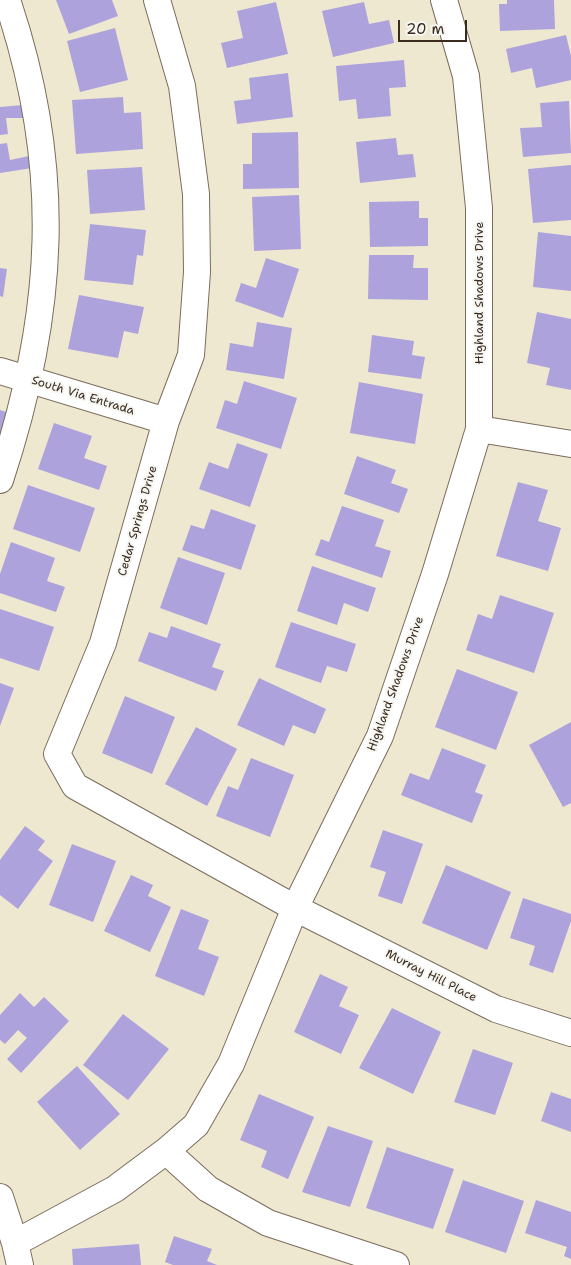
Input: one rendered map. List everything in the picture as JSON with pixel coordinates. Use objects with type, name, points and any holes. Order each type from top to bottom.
[{"type":"street","points":[[0,480],[19,423],[39,327],[45,273],[46,204],[43,156],[32,86],[7,0]]},
{"type":"street","name":"Cedar Springs Drive","points":[[157,0],[182,86],[196,194],[197,272],[191,354],[166,421],[103,643],[57,754],[76,786],[295,908]]},
{"type":"street","name":"Highland Shadows Drive","points":[[18,1254],[115,1189],[166,1152],[196,1125],[232,1064],[295,908],[380,736],[435,574],[480,429],[479,208],[466,76],[444,0]]},
{"type":"street","name":"South Via Entrada","points":[[0,372],[166,421]]},
{"type":"street","points":[[480,429],[571,444]]},
{"type":"street","name":"Murray Hill Place","points":[[295,908],[496,1009],[571,1033]]},
{"type":"street","points":[[166,1152],[208,1188],[268,1223],[396,1265]]},
{"type":"street","points":[[0,1197],[18,1254]]},
{"type":"building","points":[[56,0],[112,0],[118,16],[69,34]]},
{"type":"building","points":[[507,0],[554,0],[555,29],[500,31],[499,4],[507,4]]},
{"type":"building","points":[[276,2],[288,54],[227,68],[221,43],[243,38],[237,11]]},
{"type":"building","points":[[364,2],[369,24],[389,20],[394,43],[333,57],[322,11]]},
{"type":"building","points":[[115,28],[128,80],[80,92],[67,41]]},
{"type":"building","points":[[566,35],[571,56],[571,80],[536,88],[532,68],[511,73],[506,49]]},
{"type":"building","points":[[404,60],[406,87],[389,88],[391,116],[358,119],[356,99],[339,101],[336,66]]},
{"type":"building","points":[[288,73],[293,117],[237,124],[234,101],[251,99],[249,78]]},
{"type":"building","points":[[123,97],[124,113],[141,112],[143,149],[76,154],[72,100]]},
{"type":"building","points":[[569,101],[571,153],[523,157],[520,128],[542,127],[540,103]]},
{"type":"building","points":[[23,105],[24,118],[6,118],[8,134],[0,135],[0,107]]},
{"type":"building","points":[[298,132],[299,188],[243,189],[243,164],[252,164],[252,133]]},
{"type":"building","points":[[396,138],[398,155],[413,154],[416,177],[360,183],[356,142]]},
{"type":"building","points":[[7,143],[10,160],[29,156],[32,168],[0,173],[0,144]]},
{"type":"building","points":[[571,165],[571,220],[533,223],[528,169]]},
{"type":"building","points":[[142,167],[145,210],[90,214],[87,170]]},
{"type":"building","points":[[299,195],[301,249],[254,251],[252,197]]},
{"type":"building","points":[[419,201],[419,218],[428,218],[428,246],[370,247],[369,202]]},
{"type":"building","points":[[90,224],[146,230],[143,256],[137,255],[133,285],[84,280]]},
{"type":"building","points":[[538,232],[571,236],[571,291],[533,287]]},
{"type":"building","points":[[369,255],[414,255],[413,268],[428,268],[428,300],[368,299]]},
{"type":"building","points":[[266,258],[299,269],[283,318],[235,301],[241,283],[256,288]]},
{"type":"building","points":[[0,268],[7,269],[3,297],[0,296]]},
{"type":"building","points":[[79,295],[144,307],[138,334],[124,331],[118,358],[68,349]]},
{"type":"building","points":[[537,312],[571,319],[571,390],[546,385],[550,368],[527,363]]},
{"type":"building","points":[[257,322],[292,328],[284,379],[226,370],[230,343],[253,347]]},
{"type":"building","points":[[372,335],[414,341],[412,355],[425,357],[421,379],[368,372]]},
{"type":"building","points":[[244,381],[297,398],[281,449],[216,428],[225,400],[237,404]]},
{"type":"building","points":[[359,382],[423,394],[415,444],[350,433]]},
{"type":"building","points":[[0,410],[9,413],[0,438]]},
{"type":"building","points":[[54,423],[92,436],[84,458],[107,466],[99,490],[38,469]]},
{"type":"building","points":[[237,443],[268,454],[250,507],[199,489],[209,462],[228,469]]},
{"type":"building","points":[[357,456],[396,470],[391,483],[408,489],[399,513],[344,494]]},
{"type":"building","points":[[518,482],[548,490],[538,521],[561,528],[548,571],[496,556]]},
{"type":"building","points":[[28,485],[95,508],[80,552],[13,529]]},
{"type":"building","points":[[342,506],[384,520],[375,546],[391,551],[382,578],[315,555],[321,539],[329,542]]},
{"type":"building","points":[[211,509],[256,525],[241,570],[182,550],[191,525],[204,529]]},
{"type":"building","points":[[11,542],[55,558],[47,581],[65,587],[56,612],[0,593],[0,574]]},
{"type":"building","points":[[178,557],[225,573],[207,625],[160,608]]},
{"type":"building","points":[[312,566],[376,588],[368,612],[344,603],[337,625],[297,611]]},
{"type":"building","points":[[500,595],[554,613],[534,673],[466,650],[478,614],[492,619]]},
{"type":"building","points":[[0,609],[54,627],[39,671],[0,658]]},
{"type":"building","points":[[291,622],[356,644],[347,672],[327,666],[321,683],[275,667]]},
{"type":"building","points":[[171,626],[221,644],[212,667],[224,671],[216,691],[138,661],[149,632],[167,638]]},
{"type":"building","points":[[457,669],[518,692],[496,750],[435,727]]},
{"type":"building","points":[[259,678],[326,709],[315,734],[293,725],[284,746],[237,725]]},
{"type":"building","points":[[0,683],[14,688],[0,726]]},
{"type":"building","points":[[125,696],[175,717],[152,774],[102,753]]},
{"type":"building","points":[[571,722],[571,803],[563,807],[529,745]]},
{"type":"building","points":[[196,727],[237,749],[207,806],[165,784]]},
{"type":"building","points":[[442,748],[486,765],[475,792],[483,795],[472,823],[401,795],[410,773],[429,780]]},
{"type":"building","points":[[251,758],[294,775],[270,837],[216,816],[228,786],[238,790]]},
{"type":"building","points":[[25,826],[45,841],[38,850],[53,861],[18,909],[0,895],[0,860]]},
{"type":"building","points":[[383,830],[423,844],[402,904],[378,896],[386,872],[370,867]]},
{"type":"building","points":[[72,844],[116,861],[93,922],[49,905]]},
{"type":"building","points":[[446,865],[511,892],[487,950],[422,923]]},
{"type":"building","points":[[131,875],[153,885],[148,896],[171,907],[150,952],[104,931]]},
{"type":"building","points":[[523,898],[571,914],[571,921],[553,973],[529,965],[535,946],[510,938]]},
{"type":"building","points":[[181,909],[209,920],[198,949],[219,957],[204,996],[155,976]]},
{"type":"building","points":[[320,974],[348,987],[339,1006],[359,1015],[341,1054],[294,1032]]},
{"type":"building","points":[[20,993],[34,1007],[44,997],[69,1021],[21,1073],[7,1059],[27,1038],[18,1030],[5,1044],[0,1040],[0,1015]]},
{"type":"building","points":[[392,1008],[441,1032],[413,1094],[359,1068]]},
{"type":"building","points":[[123,1014],[169,1049],[128,1100],[83,1065]]},
{"type":"building","points":[[473,1049],[513,1063],[495,1115],[454,1102]]},
{"type":"building","points":[[77,1066],[120,1114],[80,1150],[37,1102]]},
{"type":"building","points":[[551,1092],[571,1099],[571,1132],[541,1121]]},
{"type":"building","points":[[259,1094],[314,1117],[288,1179],[261,1167],[267,1151],[240,1140]]},
{"type":"building","points":[[328,1126],[373,1141],[350,1207],[302,1192]]},
{"type":"building","points":[[387,1147],[454,1169],[433,1229],[366,1208]]},
{"type":"building","points":[[463,1180],[524,1201],[506,1253],[445,1232]]},
{"type":"building","points":[[536,1200],[571,1212],[571,1259],[564,1256],[567,1247],[525,1233]]},
{"type":"building","points":[[174,1236],[212,1249],[207,1261],[217,1265],[173,1265],[165,1262]]},
{"type":"building","points":[[139,1244],[141,1265],[73,1265],[72,1249]]}]
